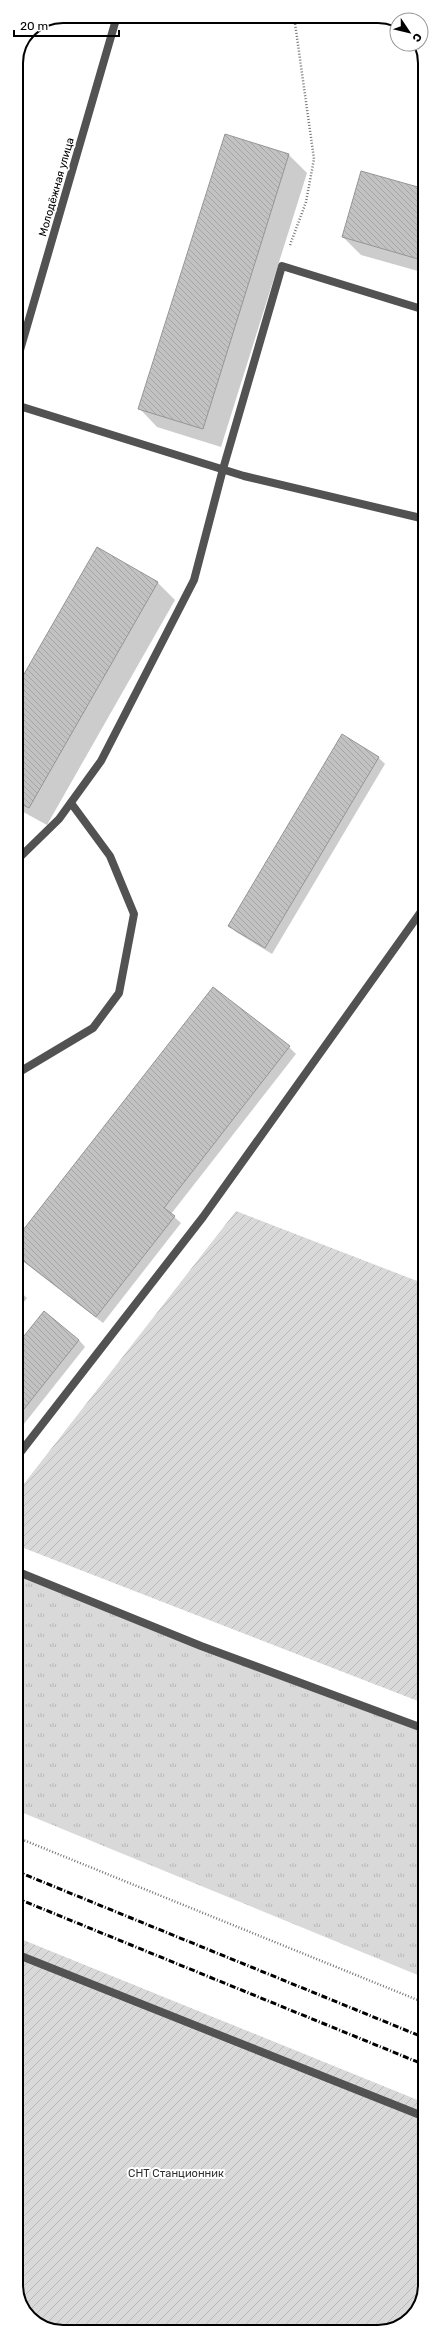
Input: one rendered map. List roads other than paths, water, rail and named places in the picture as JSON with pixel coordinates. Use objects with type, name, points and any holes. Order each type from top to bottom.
[{"type":"street","name":"Молодёжная улица","points":[[23,340],[115,23]]},
{"type":"street","points":[[23,854],[59,818],[101,761],[194,580],[223,469],[282,266],[418,308]]},
{"type":"street","points":[[23,407],[223,469],[418,517]]},
{"type":"street","points":[[23,1070],[93,1028],[119,994],[134,914],[110,856],[71,803]]},
{"type":"street","points":[[23,1449],[202,1217],[418,916]]},
{"type":"street","points":[[23,1574],[201,1646],[418,1726]]},
{"type":"street","points":[[23,1957],[418,2114]]},
{"type":"railway","points":[[23,1874],[418,2035]]},
{"type":"railway","points":[[23,1901],[418,2062]]},
{"type":"park label","name":"СНТ Станционник","points":[[176,2173]]}]
